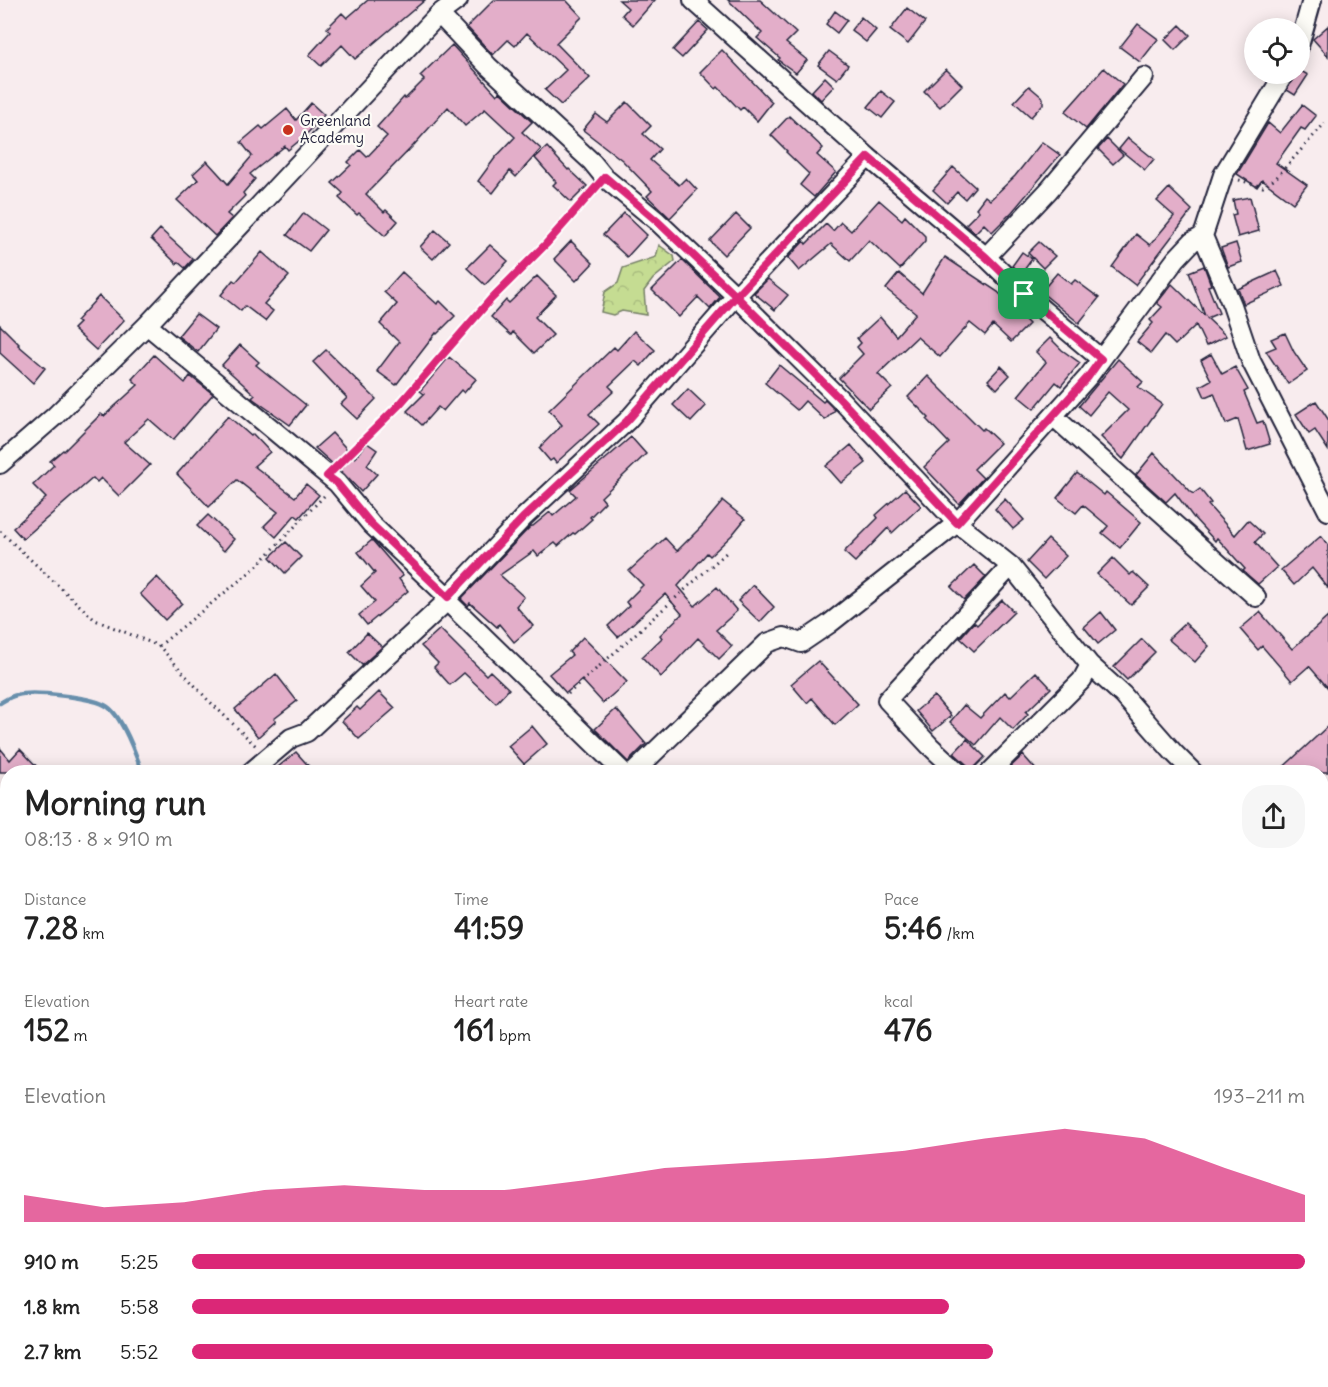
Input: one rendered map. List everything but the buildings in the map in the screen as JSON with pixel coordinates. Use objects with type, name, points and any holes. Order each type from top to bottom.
[{"type":"street","points":[[0,464],[55,416],[147,325],[439,15],[457,0]]},
{"type":"street","points":[[693,0],[868,157],[1101,359]]},
{"type":"street","points":[[1307,18],[1312,0]]},
{"type":"street","points":[[439,15],[488,66],[592,162],[605,177],[657,221],[736,296],[840,399],[957,523],[1011,566],[1090,665],[1123,694],[1186,765]]},
{"type":"street","points":[[986,257],[1049,190],[1144,78]]},
{"type":"street","points":[[1278,84],[1223,175],[1203,236],[1232,305],[1251,362],[1328,511]]},
{"type":"street","points":[[259,765],[291,738],[307,732],[447,598],[523,518],[627,421],[736,296],[868,157]]},
{"type":"street","points":[[641,765],[767,643],[784,637],[801,643],[829,624],[957,523],[1088,377],[1176,259],[1192,242],[1203,236]]},
{"type":"street","points":[[147,325],[332,479],[371,524],[614,765]]},
{"type":"street","points":[[1053,416],[1256,597]]},
{"type":"street","points":[[950,765],[887,700],[1011,566]]},
{"type":"street","points":[[997,765],[1082,680],[1090,665]]},
{"type":"path","points":[[1223,175],[1263,187],[1275,179],[1325,123]]},
{"type":"path","points":[[159,646],[255,568],[491,299],[546,244],[605,177]]},
{"type":"path","points":[[0,531],[94,620],[159,646],[207,699],[256,746],[262,755]]},
{"type":"path","points":[[555,705],[727,552]]},
{"type":"green space","points":[[659,245],[674,256],[675,261],[653,279],[644,291],[646,315],[622,311],[613,315],[601,312],[605,292],[618,283],[623,268],[656,257]]},
{"type":"waterway","points":[[0,703],[8,698],[25,694],[64,696],[101,703],[114,712],[119,719],[139,765]]},
{"type":"place","name":"Greenland Academy","points":[[288,130]]},
{"type":"route","points":[[1024,294],[986,257],[868,157],[736,296],[657,221],[605,177],[546,244],[491,299],[441,354],[400,404],[327,476],[337,483],[371,524],[448,597],[523,518],[627,421],[736,296],[840,399],[957,523],[1088,377],[1101,359],[1024,294]]}]
